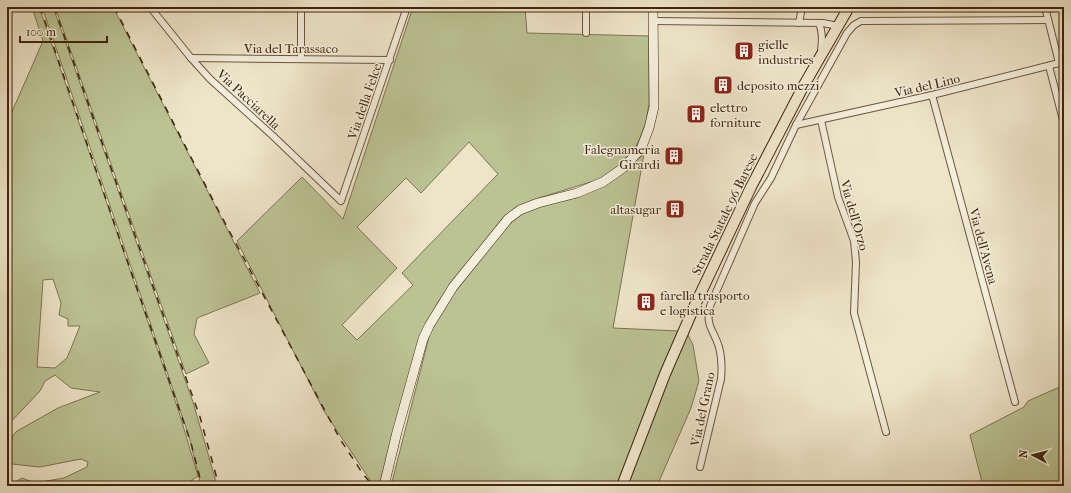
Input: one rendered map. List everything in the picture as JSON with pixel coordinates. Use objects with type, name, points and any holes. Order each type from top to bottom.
[{"type":"main road","points":[[384,486],[397,432],[423,339],[452,287],[508,219],[520,210],[538,203],[577,193],[603,182],[623,168],[641,149],[649,128],[654,107],[654,7]]},
{"type":"main road","name":"Strada Statale 96 Barese","points":[[622,486],[665,374],[695,305],[751,187],[804,85],[849,7]]},
{"type":"street","name":"Via Pacciarella","points":[[150,7],[210,79],[273,136],[341,201]]},
{"type":"street","points":[[301,7],[301,58]]},
{"type":"street","name":"Via della Felce","points":[[341,201],[407,7]]},
{"type":"street","points":[[586,7],[586,32]]},
{"type":"street","points":[[799,23],[802,7]]},
{"type":"street","points":[[1045,7],[1062,64]]},
{"type":"street","name":"Via del Grano","points":[[700,467],[721,379],[722,365],[719,347],[708,319],[710,306],[757,199],[771,178],[796,126],[851,28],[856,23],[861,22],[1048,20]]},
{"type":"street","points":[[653,22],[799,23],[821,26],[831,24],[836,30],[828,33],[821,26]]},
{"type":"street","points":[[820,59],[822,41],[821,26]]},
{"type":"street","points":[[827,46],[836,53]]},
{"type":"street","name":"Via del Tarassaco","points":[[191,58],[390,60]]},
{"type":"street","name":"Via del Lino","points":[[796,126],[1062,64]]},
{"type":"street","points":[[1049,66],[1064,124]]},
{"type":"street","name":"Via dell'Avena","points":[[932,95],[1015,402]]},
{"type":"street","name":"Via dell'Orzo","points":[[821,120],[836,191],[854,241],[856,262],[854,313],[886,432]]},
{"type":"green space","points":[[32,7],[39,7],[179,412],[198,476],[184,486],[9,486],[22,478],[35,483],[64,478],[87,467],[88,462],[81,459],[40,467],[12,464],[8,457],[13,435],[17,431],[58,408],[100,392],[71,388],[55,375],[45,381],[40,391],[7,426],[7,123],[43,41]],"holes":[[[53,279],[61,303],[59,315],[68,319],[68,326],[80,326],[67,358],[55,368],[37,367],[43,280]]]},
{"type":"green space","points":[[42,7],[53,7],[193,402],[216,486],[201,486],[189,436]]},
{"type":"green space","points":[[55,7],[113,7],[260,293],[197,318],[194,334],[209,363],[186,374]]},
{"type":"green space","points":[[413,7],[525,7],[527,33],[649,36],[649,103],[646,122],[633,152],[625,161],[600,179],[539,198],[515,208],[505,216],[454,280],[438,302],[421,338],[379,486],[374,486],[324,411],[237,241],[302,177],[343,219]],"holes":[[[469,142],[498,174],[402,273],[413,285],[357,340],[342,325],[397,268],[357,227],[406,178],[421,193]]]},
{"type":"green space","points":[[644,154],[613,328],[679,331],[616,486],[391,486],[430,333],[459,284],[503,230],[527,210],[606,185]]},
{"type":"green space","points":[[687,333],[693,345],[699,381],[691,408],[657,486],[625,486]]},
{"type":"green space","points":[[1064,385],[1064,486],[983,486],[970,435],[1024,407],[1028,401]]},
{"type":"railway","points":[[40,7],[191,443],[202,486]]},
{"type":"railway","points":[[54,7],[200,417],[219,486]]},
{"type":"railway","points":[[114,7],[216,206],[340,439],[363,474],[373,486]]},
{"type":"place","name":"gielle industries","points":[[744,51]]},
{"type":"place","name":"deposito mezzi","points":[[723,85]]},
{"type":"place","name":"elettro forniture","points":[[696,114]]},
{"type":"place","name":"Falegnameria Girardi","points":[[674,156]]},
{"type":"place","name":"altasugar","points":[[675,209]]},
{"type":"place","name":"farella trasporto e logistica","points":[[646,302]]}]
